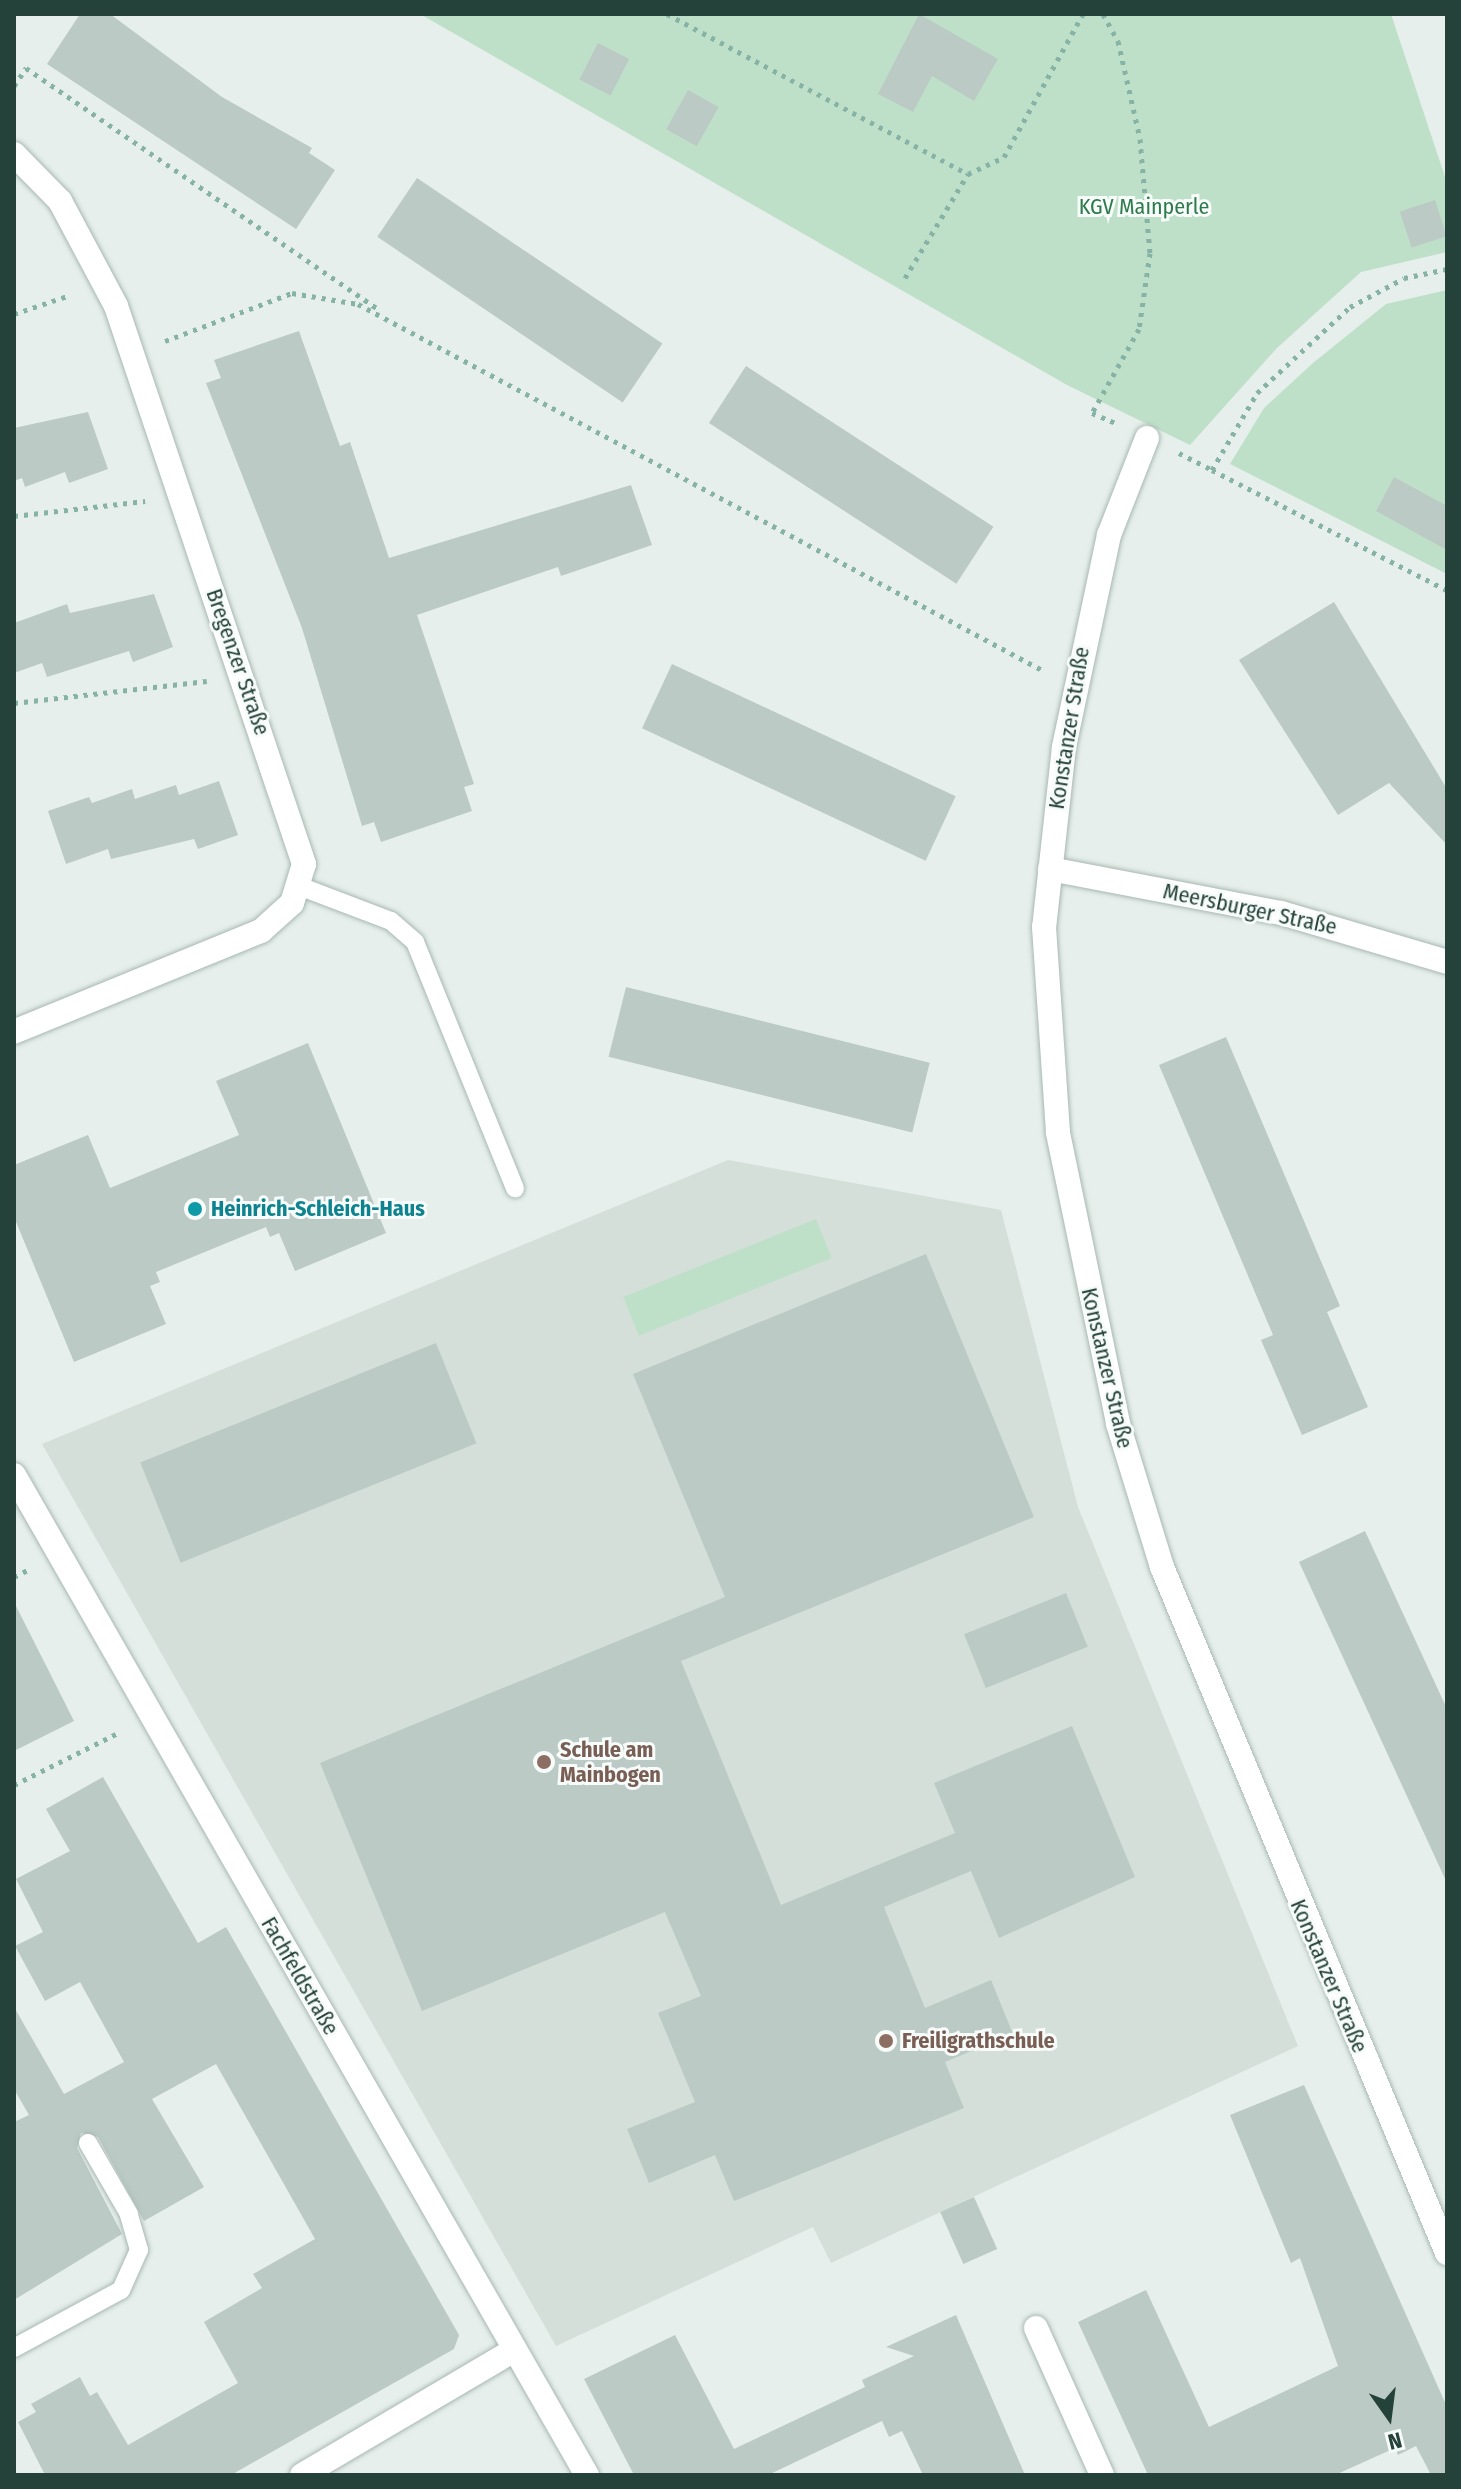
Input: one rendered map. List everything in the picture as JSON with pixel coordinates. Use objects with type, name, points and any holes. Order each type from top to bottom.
[{"type":"street","name":"Bregenzer Straße","points":[[14,154],[60,201],[105,282],[301,845],[299,886]]},
{"type":"street","name":"Konstanzer Straße","points":[[1147,438],[1109,535],[1074,685],[1050,869],[1047,1049],[1118,1424],[1162,1567],[1447,2253]]},
{"type":"street","name":"Meersburger Straße","points":[[1050,869],[1328,924],[1447,962]]},
{"type":"street","points":[[14,1032],[261,931],[284,912],[299,886]]},
{"type":"street","name":"Fachfeldstraße","points":[[14,1475],[587,2475]]},
{"type":"street","points":[[1036,2328],[1102,2475]]},
{"type":"street","points":[[302,2475],[514,2350]]},
{"type":"lane","points":[[299,886],[391,921],[415,942],[515,1188]]},
{"type":"lane","points":[[14,2348],[121,2290],[139,2250],[129,2214],[88,2143]]},
{"type":"path","points":[[667,14],[968,174]]},
{"type":"path","points":[[905,278],[968,174],[1004,157],[1083,14]]},
{"type":"path","points":[[1103,14],[1118,41],[1140,139],[1150,253],[1139,329],[1092,413],[1212,470],[1447,590]]},
{"type":"path","points":[[14,86],[26,68],[387,315],[1074,685]]},
{"type":"path","points":[[1212,470],[1257,393],[1350,307],[1404,278],[1447,269]]},
{"type":"path","points":[[14,314],[105,282]]},
{"type":"path","points":[[132,353],[292,293],[324,293],[387,315]]},
{"type":"path","points":[[14,516],[182,497]]},
{"type":"path","points":[[14,703],[244,678]]},
{"type":"path","points":[[14,1785],[151,1716]]},
{"type":"shaded area","points":[[728,1160],[1001,1210],[1078,1507],[1298,2046],[831,2263],[813,2227],[556,2346],[42,1444]]},
{"type":"green space","name":"KGV Mainperle","points":[[420,14],[1391,14],[1447,183],[1447,252],[1361,272],[1277,348],[1190,445],[1067,385]]},
{"type":"green space","points":[[1447,290],[1447,574],[1230,464],[1264,408],[1313,363],[1386,304]]},
{"type":"green space","points":[[816,1219],[832,1258],[639,1336],[623,1297]]},
{"type":"building","points":[[80,14],[110,14],[222,97],[312,148],[309,153],[335,170],[296,229],[47,64]]},
{"type":"building","points":[[919,14],[998,59],[974,101],[932,76],[913,112],[878,94]]},
{"type":"building","points":[[598,43],[629,59],[611,95],[579,80]]},
{"type":"building","points":[[688,90],[719,107],[697,146],[666,129]]},
{"type":"building","points":[[417,178],[662,344],[623,402],[377,237]]},
{"type":"building","points":[[1435,200],[1447,236],[1412,248],[1400,211]]},
{"type":"building","points":[[299,331],[340,446],[350,442],[389,558],[631,485],[652,545],[561,576],[558,567],[417,615],[474,784],[464,787],[472,811],[381,842],[374,822],[362,826],[302,628],[206,383],[221,378],[214,360]]},
{"type":"building","points":[[746,366],[993,527],[956,584],[709,423]]},
{"type":"building","points":[[88,412],[108,469],[69,483],[65,472],[25,487],[22,478],[14,481],[14,428]]},
{"type":"building","points":[[1394,477],[1447,506],[1447,550],[1376,511]]},
{"type":"building","points":[[154,594],[173,647],[133,662],[129,651],[47,677],[42,663],[14,673],[14,623],[67,604],[70,613]]},
{"type":"building","points":[[1334,602],[1447,789],[1447,845],[1389,783],[1338,815],[1239,660]]},
{"type":"building","points":[[672,664],[956,796],[926,861],[642,728]]},
{"type":"building","points":[[219,781],[238,835],[198,849],[194,839],[111,859],[108,849],[66,864],[48,811],[89,797],[92,803],[132,789],[135,799],[176,785],[179,795]]},
{"type":"building","points":[[626,987],[930,1063],[912,1133],[609,1057]]},
{"type":"building","points":[[1226,1037],[1340,1306],[1327,1312],[1368,1407],[1302,1435],[1261,1340],[1273,1335],[1159,1065]]},
{"type":"building","name":"Heinrich-Schleich-Haus","points":[[308,1043],[386,1233],[295,1271],[279,1233],[270,1237],[266,1227],[156,1272],[160,1282],[150,1286],[166,1324],[74,1362],[14,1217],[14,1165],[88,1135],[110,1188],[239,1135],[216,1081]]},
{"type":"building","points":[[926,1254],[1034,1517],[681,1661],[781,1905],[955,1833],[934,1783],[1072,1726],[1135,1877],[999,1938],[971,1871],[884,1907],[925,2008],[991,1980],[1013,2034],[945,2062],[964,2108],[734,2201],[715,2155],[649,2183],[627,2129],[695,2102],[658,2013],[701,1996],[665,1912],[422,2011],[320,1763],[725,1597],[633,1374]]},
{"type":"building","points":[[436,1343],[476,1443],[181,1563],[140,1462]]},
{"type":"building","points":[[1365,1531],[1447,1709],[1447,1883],[1299,1562]]},
{"type":"building","points":[[1066,1593],[1088,1647],[986,1688],[964,1634]]},
{"type":"building","points":[[14,1602],[74,1721],[14,1751]]},
{"type":"building","points":[[103,1777],[198,1943],[226,1927],[459,2335],[454,2349],[231,2475],[45,2475],[18,2422],[36,2412],[31,2404],[80,2377],[90,2396],[97,2392],[128,2445],[238,2383],[204,2322],[262,2288],[253,2274],[315,2239],[216,2064],[152,2099],[204,2187],[144,2221],[98,2137],[81,2133],[77,2148],[122,2234],[14,2300],[14,2122],[29,2115],[14,2089],[14,2007],[64,2094],[124,2062],[80,1982],[45,2001],[15,1946],[43,1932],[16,1879],[70,1851],[46,1809]]},
{"type":"building","points":[[1304,2085],[1447,2407],[1447,2475],[1431,2475],[1416,2446],[1398,2455],[1395,2448],[1335,2475],[1148,2475],[1078,2322],[1146,2290],[1209,2427],[1338,2366],[1300,2258],[1291,2263],[1230,2115]]},
{"type":"building","points":[[974,2197],[997,2249],[963,2264],[940,2212]]},
{"type":"building","points":[[956,2315],[1025,2475],[923,2475],[902,2431],[889,2437],[882,2421],[768,2475],[634,2475],[584,2379],[675,2335],[734,2449],[865,2387],[862,2380],[914,2356],[886,2347]]},
{"type":"place","name":"Heinrich-Schleich-Haus","points":[[195,1209]]},
{"type":"place","name":"Schule am Mainbogen","points":[[544,1762]]},
{"type":"place","name":"Freiligrathschule","points":[[886,2041]]}]
